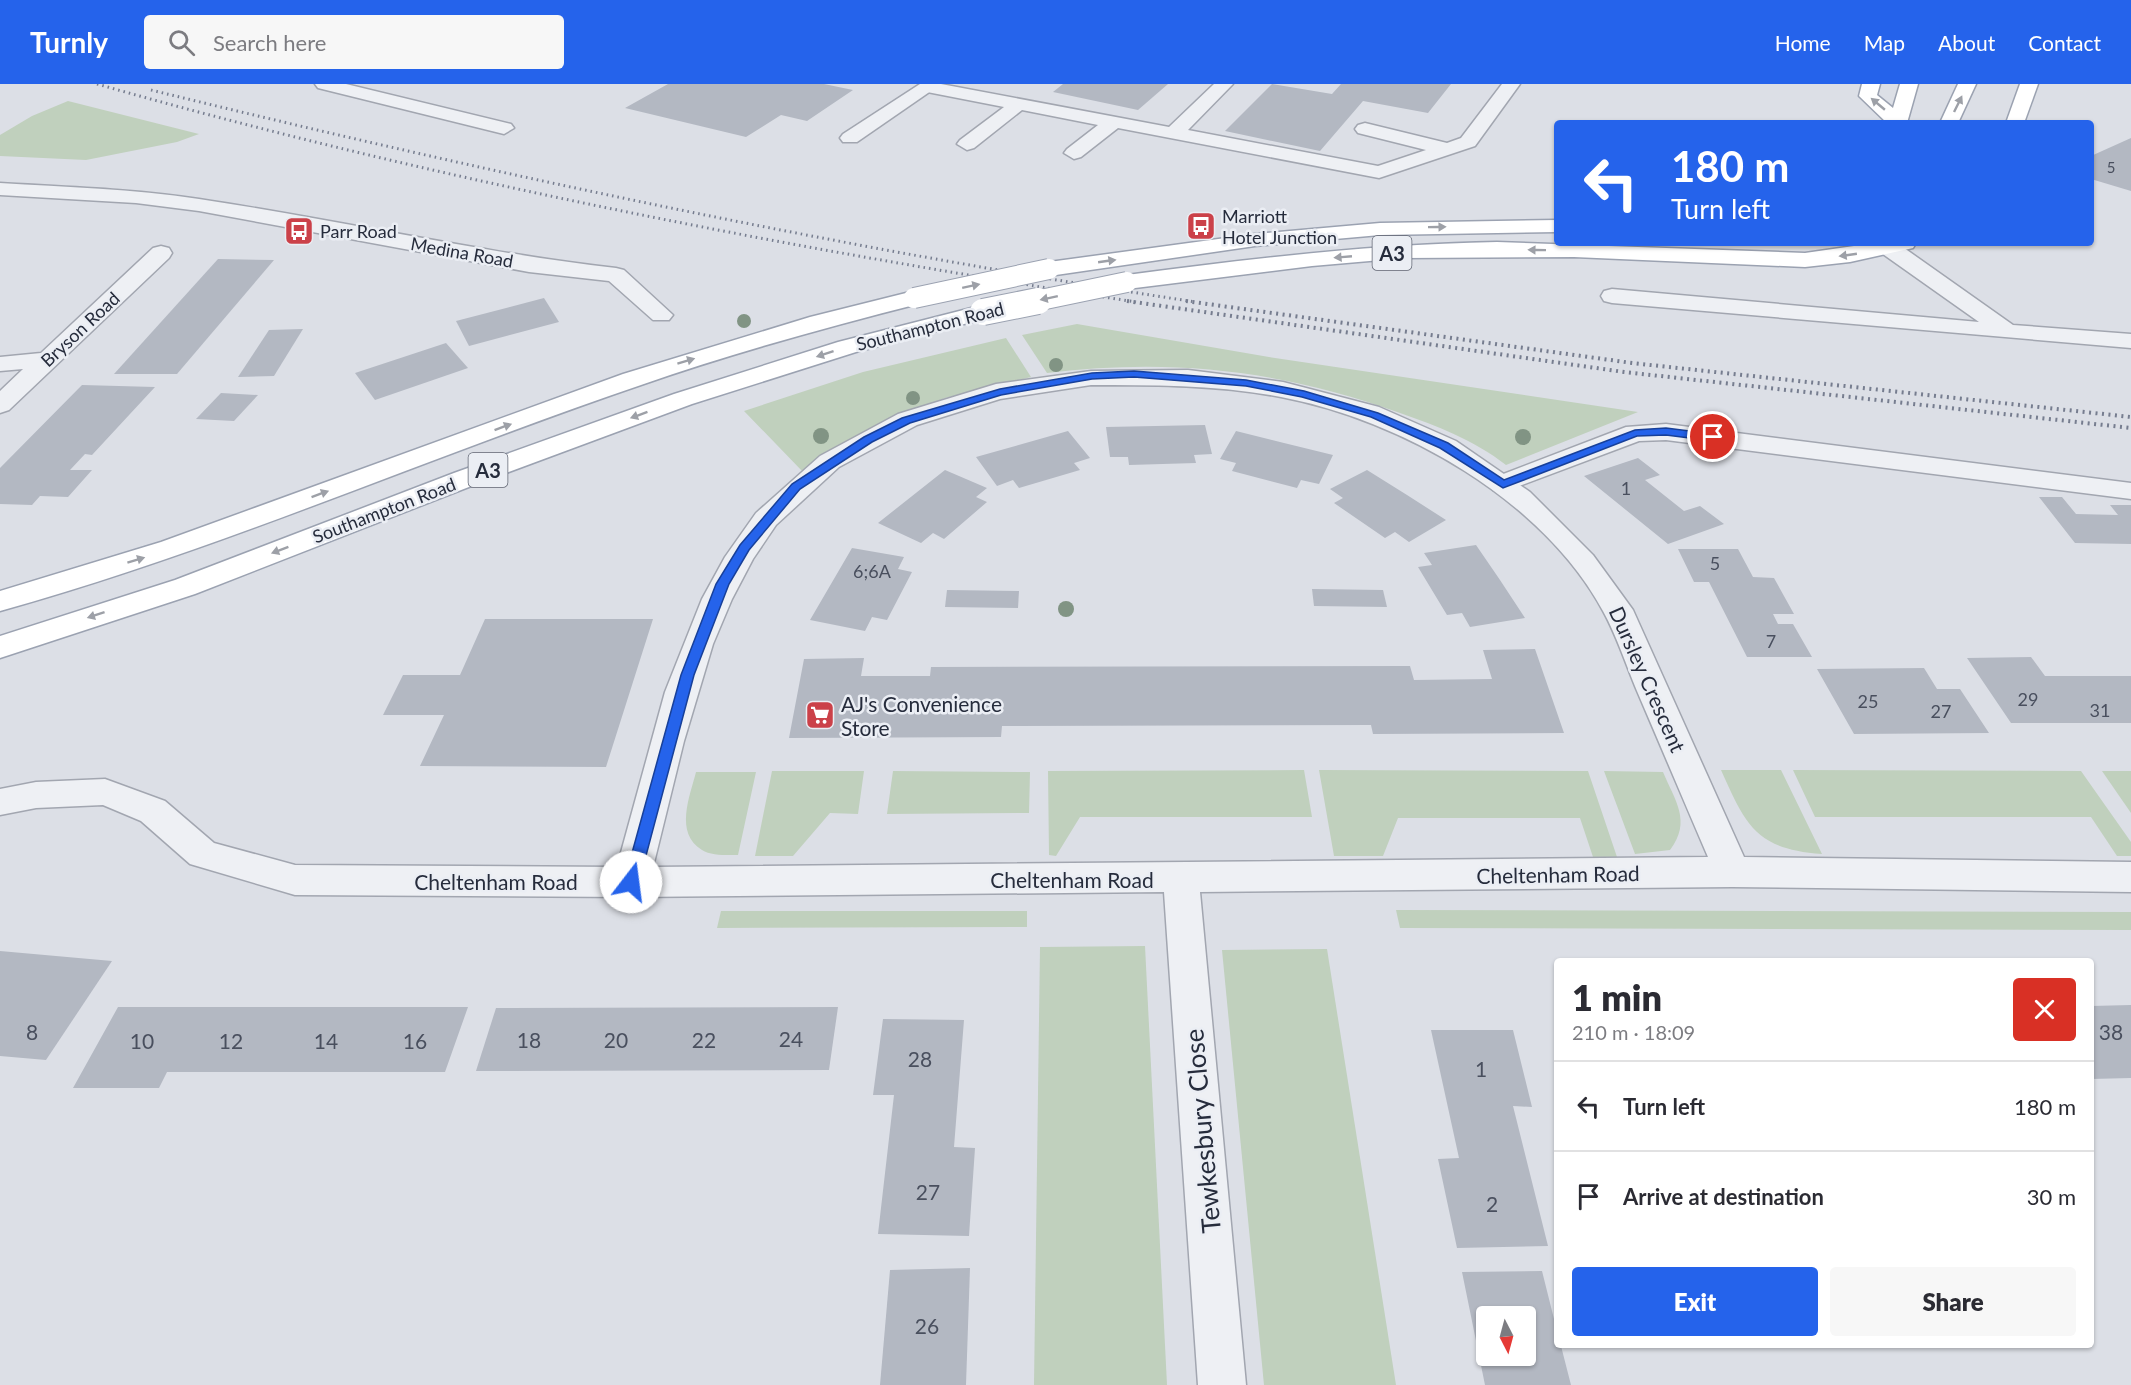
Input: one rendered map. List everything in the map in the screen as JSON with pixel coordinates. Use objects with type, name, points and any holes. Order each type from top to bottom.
[{"type":"main road","points":[[1871,84],[1868,96],[1896,120]]},
{"type":"main road","points":[[1899,120],[1910,84]]},
{"type":"main road","points":[[1949,120],[1967,84]]},
{"type":"main road","points":[[2016,120],[2032,89]]},
{"type":"main road","name":"Southampton Road","points":[[0,602],[169,550],[653,371],[827,318],[1049,269],[1255,240],[1369,230],[1554,226]]},
{"type":"main road","name":"Southampton Road","points":[[0,646],[185,587],[464,479],[683,399],[847,346],[982,312],[1127,282],[1266,264],[1380,254],[1508,249],[1805,260],[1850,255],[1891,246]]},
{"type":"street","points":[[324,84],[504,128]]},
{"type":"street","points":[[1174,133],[1224,84]]},
{"type":"street","points":[[850,138],[930,85],[1379,172],[1468,142],[1511,84]]},
{"type":"street","points":[[966,144],[1019,104]]},
{"type":"street","points":[[1074,153],[1114,122]]},
{"type":"street","points":[[1365,129],[1448,149]]},
{"type":"street","name":"Medina Road","points":[[0,189],[136,197],[199,205],[529,265],[616,275],[661,315]]},
{"type":"street","points":[[1897,246],[1927,273],[2007,332]]},
{"type":"street","name":"Bryson Road","points":[[0,405],[161,253]]},
{"type":"street","points":[[1612,296],[2131,341]]},
{"type":"street","points":[[0,364],[47,360]]},
{"type":"street","name":"Dursley Crescent","points":[[631,882],[688,675],[723,584],[744,548],[796,486],[868,440],[906,421],[1000,392],[1092,376],[1134,374],[1246,383],[1323,399],[1375,415],[1444,446],[1530,504],[1601,582],[1618,610],[1732,872]]},
{"type":"street","points":[[1503,484],[1635,433],[1666,432],[2131,491]]},
{"type":"street","name":"Cheltenham Road","points":[[0,802],[36,795],[105,792],[153,811],[203,854],[295,880],[631,882],[1732,872],[2131,877]]},
{"type":"street","name":"Tewkesbury Close","points":[[1181,878],[1222,1385]]},
{"type":"green space","points":[[68,101],[199,134],[177,142],[86,160],[0,156],[0,135],[32,116]]},
{"type":"green space","points":[[1077,324],[1269,357],[1638,412],[1506,465],[1468,441],[1414,418],[1356,398],[1269,377],[1225,371],[1138,367],[1047,373],[1022,335]]},
{"type":"green space","points":[[1006,338],[1031,377],[945,398],[894,418],[803,472],[744,411],[863,372]]},
{"type":"green space","points":[[1304,770],[1312,817],[1080,817],[1056,856],[1049,855],[1048,771]]},
{"type":"green space","points":[[1319,770],[1588,771],[1617,857],[1593,857],[1580,818],[1398,818],[1383,856],[1334,856]]},
{"type":"green space","points":[[1721,770],[1781,770],[1822,854],[1782,847],[1756,831],[1738,806]]},
{"type":"green space","points":[[1793,770],[2081,771],[2131,842],[2131,856],[2117,856],[2091,817],[1815,817]]},
{"type":"green space","points":[[772,771],[864,771],[858,814],[830,813],[793,856],[755,856]]},
{"type":"green space","points":[[893,771],[1030,772],[1029,813],[887,814]]},
{"type":"green space","points":[[1604,771],[1663,772],[1681,820],[1677,840],[1670,850],[1635,854]]},
{"type":"green space","points":[[2102,771],[2131,771],[2131,813]]},
{"type":"green space","points":[[696,772],[756,772],[738,855],[706,852],[693,843],[688,834],[686,814]]},
{"type":"green space","points":[[1396,910],[2131,912],[2131,930],[1400,928]]},
{"type":"green space","points":[[721,911],[1027,911],[1027,927],[717,928]]},
{"type":"green space","points":[[1145,946],[1167,1385],[1034,1385],[1040,947]]},
{"type":"green space","points":[[1327,949],[1396,1385],[1264,1385],[1222,950]]},
{"type":"building","points":[[668,84],[824,84],[853,90],[807,121],[781,115],[746,137],[625,108]]},
{"type":"building","points":[[1063,84],[1168,84],[1138,110],[1053,92]]},
{"type":"building","points":[[1272,84],[1332,94],[1341,84],[1451,84],[1428,113],[1363,101],[1320,151],[1225,131]]},
{"type":"building","points":[[2131,138],[2131,191],[2094,180],[2094,155]]},
{"type":"building","points":[[218,259],[274,260],[177,374],[114,374]]},
{"type":"building","points":[[544,298],[559,322],[469,346],[456,321]]},
{"type":"building","points":[[303,329],[274,376],[238,377],[269,330]]},
{"type":"building","points":[[446,343],[468,368],[375,400],[355,373]]},
{"type":"building","points":[[82,385],[155,387],[92,455],[85,454],[70,470],[92,470],[68,497],[40,496],[32,505],[0,504],[0,468]]},
{"type":"building","points":[[221,393],[258,395],[234,421],[196,419]]},
{"type":"building","points":[[1205,425],[1212,454],[1194,455],[1196,463],[1129,465],[1128,457],[1110,457],[1106,427]]},
{"type":"building","points":[[1068,431],[1090,458],[1074,463],[1080,470],[1019,488],[1013,480],[997,486],[976,457]]},
{"type":"building","points":[[1236,431],[1333,455],[1319,484],[1301,480],[1297,488],[1232,471],[1236,463],[1220,459]]},
{"type":"building","points":[[1638,458],[1660,475],[1645,480],[1684,511],[1700,506],[1724,524],[1668,544],[1584,476]]},
{"type":"building","points":[[945,470],[987,488],[976,497],[987,502],[944,539],[933,533],[921,543],[878,523]]},
{"type":"building","points":[[1367,470],[1446,520],[1409,542],[1395,532],[1385,538],[1334,503],[1343,498],[1330,489]]},
{"type":"building","points":[[2039,497],[2062,497],[2076,514],[2118,515],[2110,505],[2131,505],[2131,544],[2075,543]]},
{"type":"building","points":[[1476,545],[1525,618],[1470,627],[1462,613],[1447,615],[1418,567],[1432,565],[1424,553]]},
{"type":"building","points":[[852,548],[904,557],[898,569],[912,572],[887,620],[872,617],[865,631],[810,620]]},
{"type":"building","points":[[1678,549],[1738,549],[1753,577],[1774,578],[1794,614],[1773,614],[1778,624],[1793,624],[1812,657],[1747,657],[1709,582],[1694,582]]},
{"type":"building","points":[[1312,589],[1383,590],[1387,607],[1314,606]]},
{"type":"building","points":[[947,590],[1019,591],[1018,608],[945,607]]},
{"type":"building","points":[[485,619],[653,619],[606,767],[420,766],[444,715],[383,715],[403,675],[460,675]]},
{"type":"building","points":[[1535,649],[1564,733],[1373,734],[1371,725],[1002,726],[1001,737],[789,738],[804,659],[864,658],[861,676],[930,676],[931,667],[1410,666],[1414,680],[1492,679],[1483,650]]},
{"type":"building","points":[[2031,657],[2045,676],[2131,676],[2131,723],[2011,723],[1967,658]]},
{"type":"building","points":[[1924,668],[1937,689],[1960,689],[1989,733],[1854,734],[1817,669]]},
{"type":"building","points":[[0,951],[112,961],[46,1060],[0,1056]]},
{"type":"building","points":[[2131,1005],[2131,1078],[2094,1079],[2094,1006]]},
{"type":"building","points":[[118,1007],[468,1007],[445,1072],[167,1072],[159,1088],[73,1088]]},
{"type":"building","points":[[838,1007],[829,1070],[476,1071],[496,1008]]},
{"type":"building","points":[[883,1019],[964,1020],[954,1147],[975,1148],[969,1236],[878,1234],[894,1095],[873,1095]]},
{"type":"building","points":[[1431,1030],[1513,1030],[1532,1107],[1513,1106],[1548,1246],[1457,1248],[1438,1159],[1459,1158]]},
{"type":"building","points":[[970,1268],[966,1385],[880,1385],[890,1270]]},
{"type":"building","points":[[1542,1271],[1554,1319],[1554,1348],[1562,1348],[1571,1385],[1485,1385],[1481,1366],[1536,1366],[1536,1306],[1476,1306],[1476,1341],[1462,1272]]},
{"type":"railway","points":[[97,84],[354,151],[613,209],[874,259],[1136,302]]},
{"type":"railway","points":[[151,90],[410,152],[671,208],[933,258],[1196,302]]},
{"type":"railway","points":[[1127,301],[1624,372],[2131,428]]},
{"type":"railway","points":[[1186,301],[1632,363],[2131,417]]},
{"type":"place","name":"Marriott Hotel Junction","points":[[1201,226]]},
{"type":"place","name":"Parr Road","points":[[299,231]]},
{"type":"place","name":"AJ's Convenience Store","points":[[820,715]]},
{"type":"route","points":[[631,882],[688,675],[723,584],[744,548],[796,486],[832,461],[906,421],[1000,392],[1092,376],[1134,374],[1246,383],[1353,406],[1444,446],[1503,484],[1635,433],[1666,432],[1713,437]]}]
